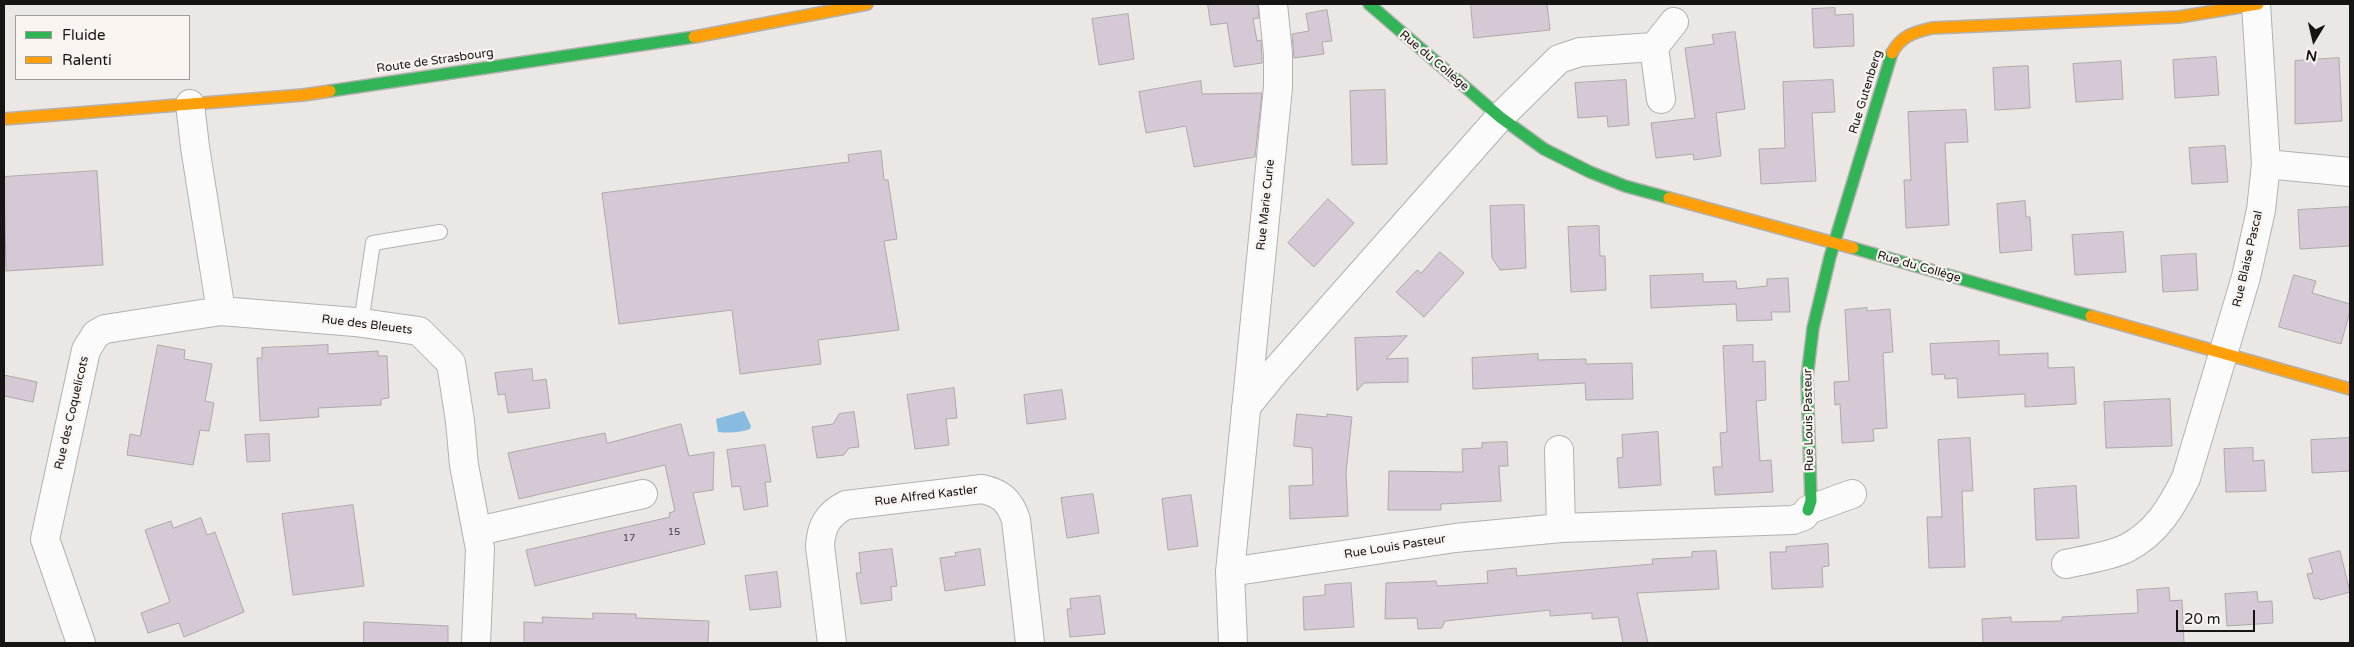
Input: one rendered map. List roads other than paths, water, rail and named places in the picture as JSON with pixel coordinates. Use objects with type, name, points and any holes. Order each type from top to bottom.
[{"type":"street","name":"Route de Strasbourg","points":[[4,119],[303,94],[646,44],[867,4]]},
{"type":"street","name":"Rue Marie Curie","points":[[1234,643],[1230,572],[1278,87],[1278,54],[1272,4]]},
{"type":"street","name":"Rue du Collège","points":[[1368,4],[1500,117],[1544,149],[1590,172],[1624,186],[1835,243],[2350,389]]},
{"type":"street","name":"Rue Blaise Pascal","points":[[2066,564],[2126,548],[2157,527],[2172,506],[2186,478],[2255,241],[2266,164],[2257,4]]},
{"type":"street","name":"Rue Gutenberg","points":[[1835,243],[1887,64],[1898,42],[1906,35],[1932,28],[2179,17],[2257,4]]},
{"type":"street","points":[[1246,407],[1277,369],[1500,117],[1560,59],[1580,52],[1654,46],[1674,22]]},
{"type":"street","points":[[1654,46],[1661,99]]},
{"type":"street","points":[[190,104],[220,311]]},
{"type":"street","points":[[2266,164],[2350,172]]},
{"type":"street","name":"Rue Louis Pasteur","points":[[1230,572],[1455,538],[1561,528],[1793,520],[1804,516],[1811,501],[1807,403],[1808,355],[1835,243]]},
{"type":"street","name":"Rue des Bleuets","points":[[220,311],[361,323],[419,332],[451,363],[460,421],[464,465],[478,531],[480,572],[476,643]]},
{"type":"street","name":"Rue des Coquelicots","points":[[81,643],[45,539],[86,350],[96,334],[105,329],[220,311]]},
{"type":"street","points":[[1559,450],[1561,528]]},
{"type":"street","name":"Rue Alfred Kastler","points":[[832,643],[820,546],[821,533],[829,517],[846,505],[982,488],[994,491],[1012,507],[1016,520],[1030,643]]},
{"type":"street","points":[[478,531],[643,494]]},
{"type":"street","name":"Rue Louis Pasteur","points":[[1808,510],[1852,494]]},
{"type":"lane","points":[[361,323],[373,243],[440,232]]},
{"type":"water","points":[[744,411],[751,426],[750,429],[718,432],[716,419]]}]
